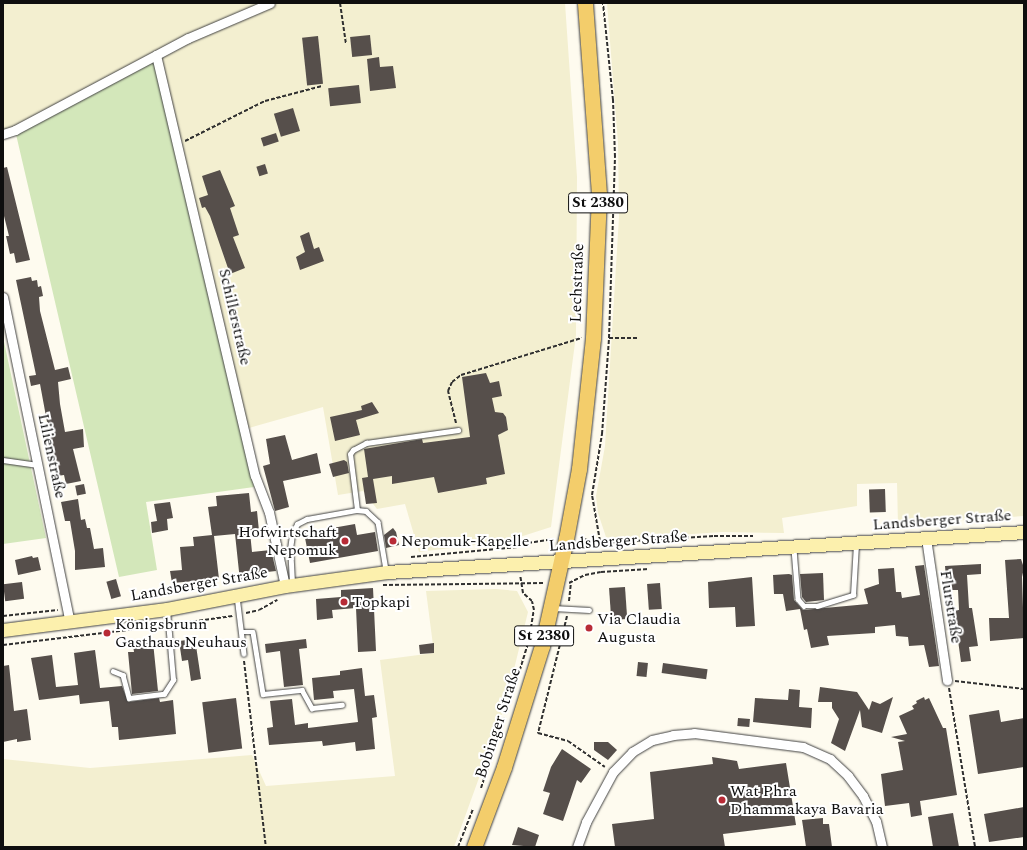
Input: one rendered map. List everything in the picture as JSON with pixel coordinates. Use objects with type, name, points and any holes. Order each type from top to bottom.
[{"type":"main road","name":"Lechstraße","points":[[562,562],[579,469],[593,338],[599,194],[585,3]]},
{"type":"main road","name":"Bobinger Straße","points":[[474,847],[523,709],[562,562]]},
{"type":"street","points":[[3,134],[15,130],[156,55],[270,3]]},
{"type":"street","name":"Schillerstraße","points":[[156,55],[179,144],[255,476],[268,512],[289,585]]},
{"type":"street","name":"Lilienstraße","points":[[3,297],[70,622]]},
{"type":"street","name":"Landsberger Straße","points":[[3,630],[167,608],[289,585],[387,572],[1024,532]]},
{"type":"street","name":"Flurstraße","points":[[926,538],[947,680]]},
{"type":"street","points":[[577,847],[586,822],[613,772],[632,752],[652,740],[673,735],[694,733],[803,747],[830,759],[848,776],[863,796],[876,821],[882,847]]},
{"type":"lane","points":[[357,510],[350,454],[353,450],[366,443],[458,430]]},
{"type":"lane","points":[[3,460],[39,466]]},
{"type":"lane","points":[[289,585],[290,549],[292,534],[297,524],[307,519],[357,510],[366,511],[378,522],[387,572]]},
{"type":"lane","points":[[793,547],[798,599],[804,606],[817,606],[853,595],[856,543]]},
{"type":"lane","points":[[236,595],[244,654]]},
{"type":"lane","points":[[113,671],[123,675],[129,698],[164,694],[173,680],[167,608]]},
{"type":"lane","points":[[551,608],[589,610]]},
{"type":"lane","points":[[241,632],[253,632],[262,694],[302,690],[312,708],[342,705]]},
{"type":"path","points":[[340,3],[346,44]]},
{"type":"path","points":[[179,144],[265,101],[322,86]]},
{"type":"path","points":[[458,430],[448,390],[452,382],[461,374],[582,338],[638,338]]},
{"type":"path","points":[[580,538],[601,542]]},
{"type":"path","points":[[418,556],[518,547],[528,542],[554,539]]},
{"type":"path","points":[[601,572],[585,575],[571,583],[568,610],[538,733],[568,741],[613,772]]},
{"type":"path","points":[[517,677],[529,640],[534,610],[532,601],[523,593],[520,583]]},
{"type":"path","points":[[380,585],[436,586],[533,583]]},
{"type":"path","points":[[3,645],[239,615],[259,610],[279,599]]},
{"type":"path","points":[[244,654],[266,847]]},
{"type":"path","points":[[975,847],[947,680],[1024,689]]},
{"type":"path","points":[[480,791],[506,715]]},
{"type":"path","points":[[458,847],[475,805]]},
{"type":"shaded area","points":[[3,3],[565,3],[577,177],[576,335],[551,527],[507,541],[419,552],[405,504],[377,509],[363,491],[338,495],[323,407],[242,430],[156,60],[3,134]]},
{"type":"shaded area","points":[[607,3],[1024,3],[1024,516],[898,525],[897,483],[857,484],[857,506],[782,518],[784,533],[722,532],[619,539],[606,537],[598,513],[596,496],[605,446],[619,217],[618,143]]},
{"type":"shaded area","points":[[496,589],[517,591],[528,612],[505,706],[454,847],[3,847],[3,759],[90,768],[252,755],[266,786],[395,776],[380,660],[434,653],[426,591]]},
{"type":"green space","points":[[156,60],[254,487],[146,502],[157,570],[119,577],[15,130]]},
{"type":"green space","points":[[3,337],[46,538],[3,544]]},
{"type":"building","points":[[370,35],[372,55],[352,57],[350,37]]},
{"type":"building","points":[[318,36],[323,84],[307,85],[302,38]]},
{"type":"building","points":[[379,57],[380,67],[393,66],[396,88],[370,91],[367,59]]},
{"type":"building","points":[[359,85],[361,103],[330,106],[328,88]]},
{"type":"building","points":[[293,108],[300,131],[281,137],[274,114]]},
{"type":"building","points":[[276,133],[279,142],[264,147],[261,138]]},
{"type":"building","points":[[265,164],[268,174],[259,176],[256,167]]},
{"type":"building","points":[[7,167],[30,260],[16,263],[14,253],[10,254],[6,236],[9,236],[3,212],[3,168]]},
{"type":"building","points":[[220,170],[235,206],[230,208],[239,235],[233,237],[245,268],[230,274],[210,216],[205,207],[202,208],[199,198],[208,195],[202,176]]},
{"type":"building","points":[[309,232],[314,249],[319,247],[324,261],[300,270],[296,257],[305,252],[300,236]]},
{"type":"building","points":[[31,277],[32,281],[37,280],[38,287],[41,286],[43,296],[39,297],[40,311],[55,370],[68,367],[71,379],[58,382],[60,404],[65,432],[83,429],[84,447],[73,449],[81,481],[66,484],[64,475],[57,476],[40,384],[31,386],[29,376],[36,375],[16,280]]},
{"type":"building","points":[[486,373],[490,383],[499,381],[502,396],[492,398],[495,412],[503,413],[506,417],[508,430],[498,435],[505,474],[486,478],[487,484],[438,493],[434,477],[392,484],[392,476],[373,479],[377,503],[366,504],[362,478],[368,477],[364,449],[422,439],[423,443],[470,437],[462,377]]},
{"type":"building","points":[[372,402],[379,413],[356,420],[360,435],[335,441],[330,417],[362,410],[361,406]]},
{"type":"building","points":[[285,435],[292,460],[317,453],[321,473],[283,481],[289,507],[275,511],[263,466],[270,464],[266,439]]},
{"type":"building","points":[[344,460],[347,462],[349,473],[333,477],[329,464]]},
{"type":"building","points":[[84,484],[86,494],[77,496],[75,486]]},
{"type":"building","points":[[885,489],[886,512],[870,513],[869,490]]},
{"type":"building","points":[[249,493],[251,512],[257,511],[259,531],[250,532],[252,552],[271,550],[276,571],[250,574],[250,579],[240,581],[235,534],[214,536],[219,579],[172,583],[170,571],[182,570],[180,547],[194,546],[193,537],[212,535],[208,507],[217,506],[216,496]]},
{"type":"building","points":[[78,499],[81,520],[85,519],[87,528],[90,528],[94,549],[103,548],[105,567],[75,570],[75,551],[70,521],[65,521],[61,502]]},
{"type":"building","points":[[170,502],[173,518],[167,519],[168,530],[152,533],[151,522],[157,521],[154,504]]},
{"type":"building","points":[[355,524],[357,535],[375,532],[378,551],[310,563],[304,533]]},
{"type":"building","name":"Nepomuk-Kapelle","points":[[393,528],[396,532],[399,545],[386,548],[384,535]]},
{"type":"building","points":[[32,556],[33,558],[38,557],[41,570],[18,575],[15,560]]},
{"type":"building","points":[[1021,559],[1024,568],[1022,577],[1024,638],[990,641],[989,618],[1009,618],[1005,560]]},
{"type":"building","points":[[981,564],[981,574],[967,575],[969,608],[972,608],[978,646],[969,647],[971,661],[961,662],[957,633],[949,634],[948,611],[959,610],[958,590],[947,590],[945,566]]},
{"type":"building","points":[[924,565],[939,666],[929,667],[924,645],[909,646],[908,637],[896,636],[895,625],[875,627],[875,633],[827,636],[829,645],[811,648],[807,629],[804,630],[800,609],[786,611],[783,594],[774,594],[773,575],[789,574],[792,575],[794,600],[803,610],[868,604],[864,589],[879,584],[878,569],[894,568],[896,592],[901,592],[902,598],[920,595],[915,566]]},
{"type":"building","points":[[823,573],[824,600],[806,602],[802,597],[800,574]]},
{"type":"building","points":[[752,577],[755,626],[736,627],[735,607],[709,608],[708,582]]},
{"type":"building","points":[[116,579],[121,596],[111,599],[106,582]]},
{"type":"building","points":[[22,582],[24,599],[5,601],[3,584]]},
{"type":"building","points":[[660,583],[662,609],[649,610],[647,584]]},
{"type":"building","points":[[625,587],[627,619],[611,620],[609,588]]},
{"type":"building","points":[[373,588],[376,651],[358,652],[356,608],[332,610],[333,618],[317,620],[316,599],[341,597],[341,590]]},
{"type":"building","points":[[195,639],[201,679],[191,681],[188,660],[182,661],[179,641]]},
{"type":"building","points":[[306,639],[307,648],[299,649],[303,685],[284,687],[280,651],[266,653],[265,644]]},
{"type":"building","points":[[153,642],[158,691],[132,694],[128,652],[134,652],[133,645]]},
{"type":"building","points":[[434,643],[434,653],[420,654],[419,645]]},
{"type":"building","points":[[95,650],[100,688],[122,686],[128,702],[159,698],[160,702],[173,700],[176,734],[119,740],[118,727],[112,727],[109,701],[80,704],[79,695],[39,700],[31,658],[52,655],[56,687],[78,685],[74,653]]},
{"type":"building","points":[[638,662],[648,663],[646,677],[637,676]]},
{"type":"building","points":[[663,663],[708,669],[706,679],[662,673]]},
{"type":"building","points":[[9,665],[14,711],[27,709],[31,740],[17,742],[17,739],[3,742],[3,666]]},
{"type":"building","points":[[362,668],[365,696],[374,695],[377,717],[372,718],[375,749],[356,751],[355,742],[323,746],[322,741],[269,745],[267,728],[273,727],[270,701],[292,699],[295,725],[308,723],[308,728],[358,722],[354,689],[333,691],[334,698],[314,700],[312,678],[340,675],[340,671]]},
{"type":"building","points":[[820,687],[857,692],[869,710],[872,701],[880,704],[893,697],[882,733],[862,727],[860,710],[845,751],[831,743],[839,719],[832,708],[832,702],[818,702]]},
{"type":"building","points":[[789,689],[800,690],[799,707],[812,708],[811,728],[753,722],[755,698],[788,700]]},
{"type":"building","points":[[924,697],[925,700],[929,698],[943,728],[946,728],[957,795],[920,801],[922,815],[911,817],[909,803],[885,806],[881,774],[903,770],[898,742],[905,741],[891,737],[907,734],[899,716],[914,709],[912,706],[917,703],[916,701]]},
{"type":"building","points":[[236,698],[242,749],[208,753],[202,702]]},
{"type":"building","points":[[999,710],[1001,722],[1024,718],[1024,767],[978,774],[969,715]]},
{"type":"building","points":[[738,718],[750,719],[749,727],[737,726]]},
{"type":"building","points":[[594,742],[608,742],[617,750],[608,760],[594,750]]},
{"type":"building","points":[[562,749],[591,769],[581,783],[577,780],[563,821],[543,814],[550,793],[543,791],[551,767]]},
{"type":"building","name":"Wat Phra Dhammakaya Bavaria","points":[[712,757],[737,761],[739,769],[786,763],[796,825],[723,834],[725,847],[615,847],[612,824],[654,819],[650,772],[713,764]]},
{"type":"building","points":[[1024,807],[1024,837],[989,842],[984,814]]},
{"type":"building","points":[[953,813],[959,847],[933,847],[928,817]]},
{"type":"building","points":[[823,818],[823,824],[829,824],[832,847],[806,847],[802,820]]},
{"type":"building","points":[[518,827],[539,835],[535,847],[512,845]]},
{"type":"place","name":"Hofwirtschaft Nepomuk","points":[[345,541]]},
{"type":"place","name":"Nepomuk-Kapelle","points":[[393,541]]},
{"type":"place","name":"Topkapi","points":[[344,602]]},
{"type":"place","name":"Via Claudia Augusta","points":[[589,628]]},
{"type":"place","name":"Königsbrunn Gasthaus Neuhaus","points":[[107,633]]},
{"type":"place","name":"Wat Phra Dhammakaya Bavaria","points":[[722,800]]}]
